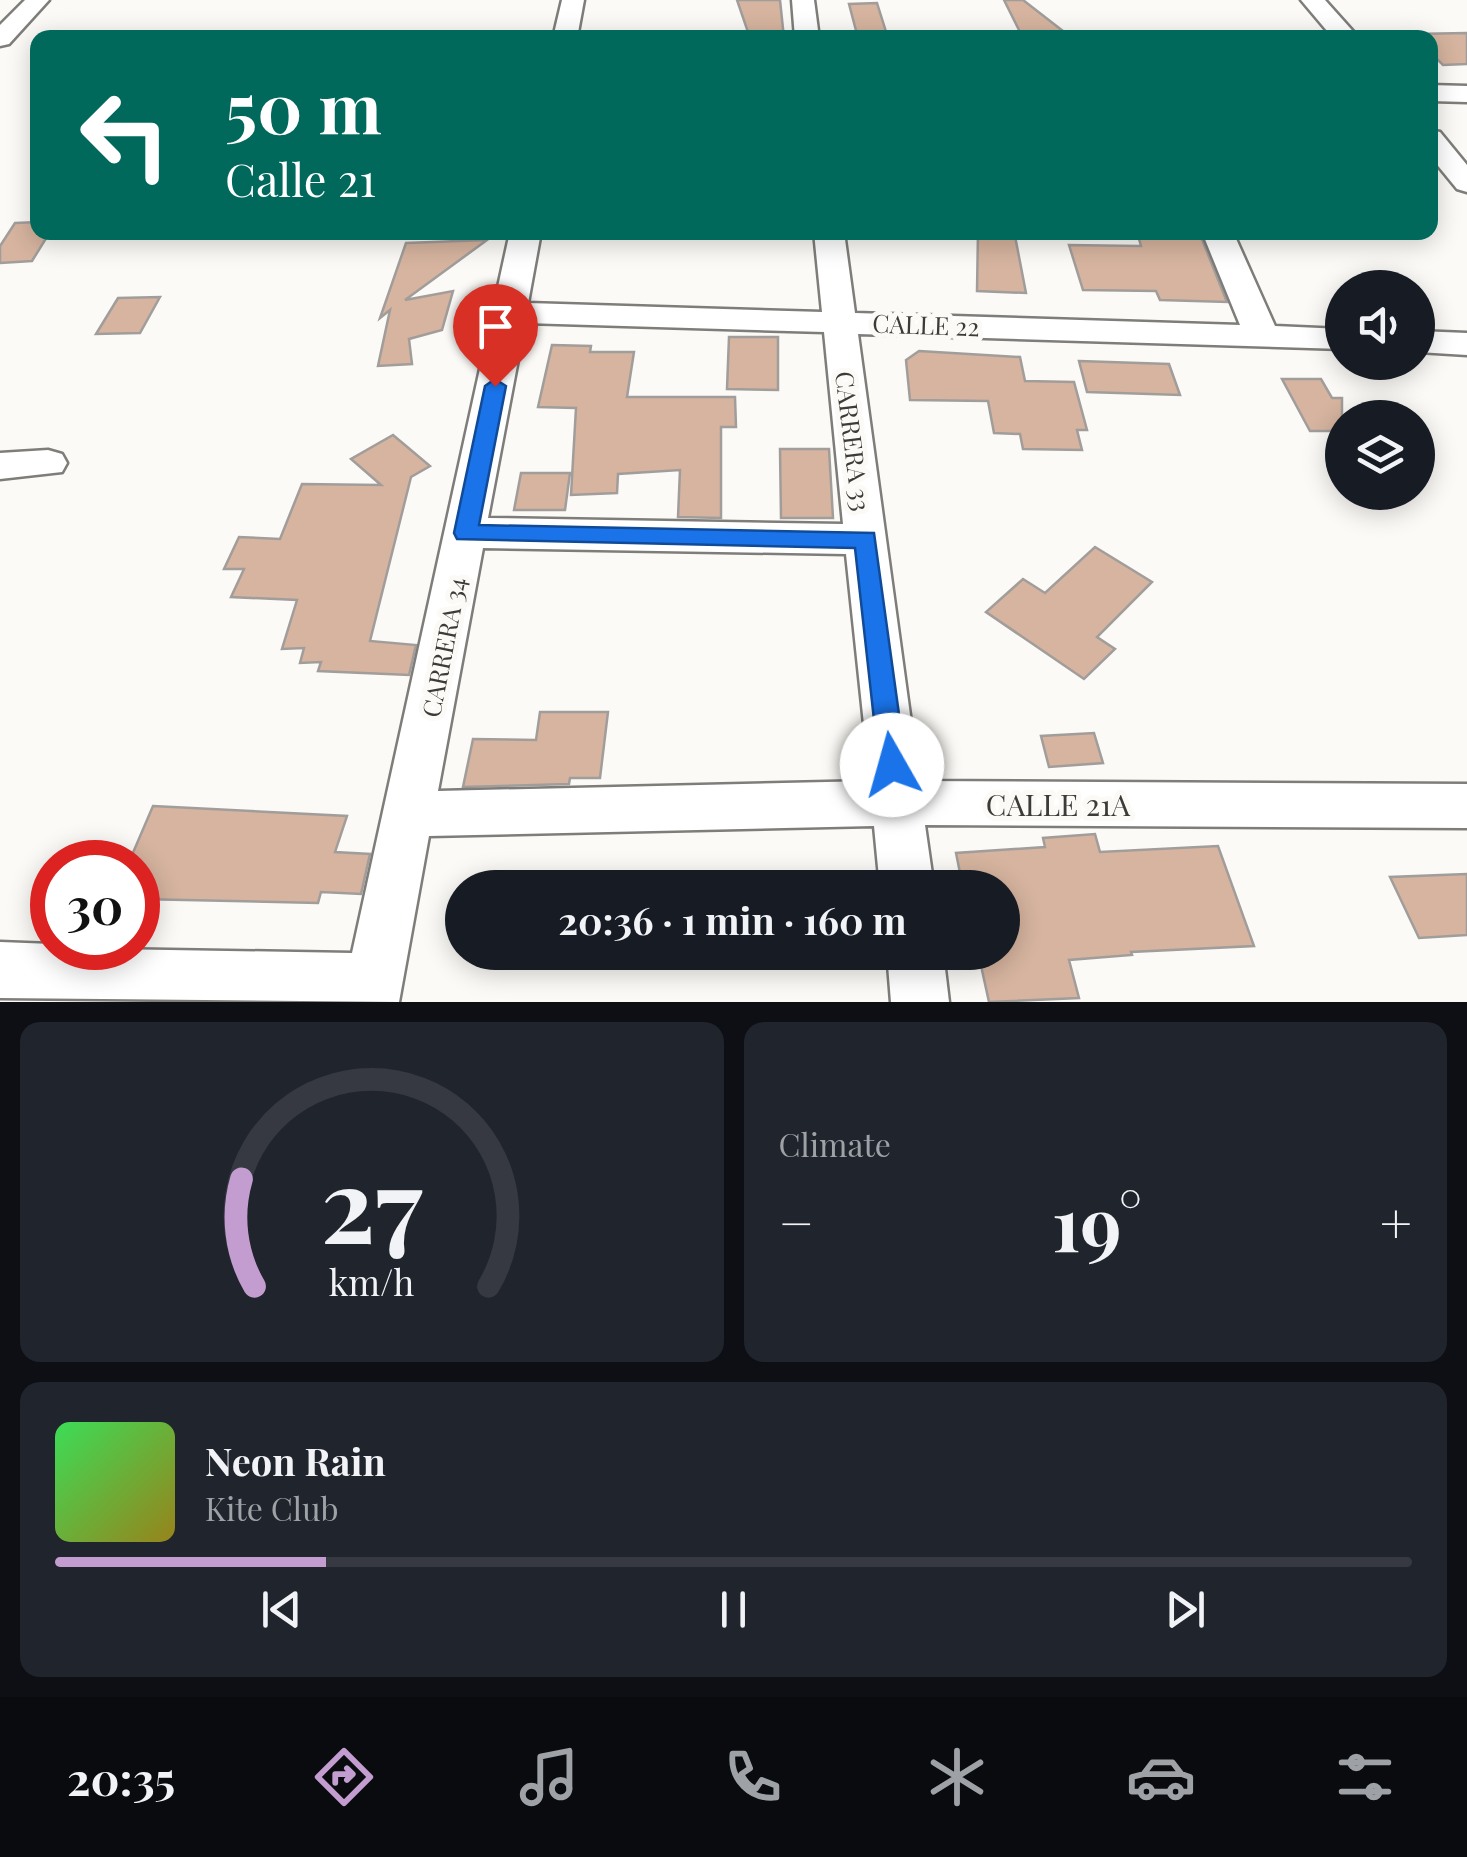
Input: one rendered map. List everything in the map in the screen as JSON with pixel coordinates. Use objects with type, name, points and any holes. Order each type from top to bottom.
[{"type":"street","points":[[0,39],[38,0]]},
{"type":"street","points":[[567,30],[573,0]]},
{"type":"street","points":[[803,0],[807,30]]},
{"type":"street","points":[[1312,0],[1340,30]]},
{"type":"street","points":[[1438,92],[1467,94]]},
{"type":"street","points":[[1438,148],[1467,183]]},
{"type":"street","name":"CARRERA 34","points":[[372,992],[524,240]]},
{"type":"street","name":"CARRERA 33","points":[[830,240],[905,870]]},
{"type":"street","points":[[1220,240],[1262,336]]},
{"type":"street","name":"CALLE 22","points":[[510,312],[1325,338]]},
{"type":"street","points":[[1435,343],[1467,344]]},
{"type":"street","points":[[0,466],[48,463]]},
{"type":"street","points":[[466,533],[866,539]]},
{"type":"street","name":"CALLE 21A","points":[[409,814],[897,803],[1467,806]]},
{"type":"street","points":[[0,970],[372,992]]},
{"type":"street","points":[[916,970],[920,1002]]},
{"type":"building","points":[[737,0],[780,0],[783,30],[747,30]]},
{"type":"building","points":[[1004,0],[1023,0],[1062,30],[1019,30]]},
{"type":"building","points":[[877,3],[885,30],[856,30],[849,4]]},
{"type":"building","points":[[1467,33],[1467,64],[1443,65],[1438,60],[1438,34]]},
{"type":"building","points":[[30,222],[30,240],[45,240],[32,261],[0,263],[0,246],[15,223]]},
{"type":"building","points":[[487,240],[405,300],[453,291],[442,330],[409,339],[412,364],[378,366],[390,310],[380,318],[406,243]]},
{"type":"building","points":[[978,240],[1016,240],[1026,293],[977,291]]},
{"type":"building","points":[[1139,240],[1202,240],[1227,302],[1160,300],[1156,291],[1083,290],[1069,245],[1141,246]]},
{"type":"building","points":[[160,297],[140,333],[96,334],[118,298]]},
{"type":"building","points":[[729,337],[778,337],[778,390],[727,389]]},
{"type":"building","points":[[552,345],[591,346],[590,352],[634,352],[627,397],[735,397],[736,427],[721,427],[721,518],[678,517],[680,470],[618,474],[617,493],[571,495],[576,408],[538,407]]},
{"type":"building","points":[[919,351],[1020,357],[1025,381],[1074,382],[1087,430],[1077,430],[1082,450],[1023,449],[1020,434],[994,433],[988,401],[910,400],[906,360]]},
{"type":"building","points":[[1079,361],[1169,364],[1180,395],[1087,392]]},
{"type":"building","points":[[1282,379],[1321,379],[1332,398],[1342,398],[1325,400],[1325,431],[1310,431]]},
{"type":"building","points":[[393,435],[430,466],[411,477],[370,641],[416,645],[409,675],[318,671],[321,662],[300,663],[304,648],[282,649],[297,600],[231,597],[244,569],[224,569],[239,537],[280,539],[302,484],[381,485],[351,459]]},
{"type":"building","points":[[780,449],[829,449],[833,518],[781,518]]},
{"type":"building","points":[[521,473],[570,473],[565,510],[514,510]]},
{"type":"building","points":[[1095,547],[1152,582],[1097,637],[1115,649],[1084,679],[986,612],[1023,579],[1045,593]]},
{"type":"building","points":[[540,712],[608,712],[600,778],[570,778],[569,784],[463,787],[473,739],[536,740]]},
{"type":"building","points":[[1094,733],[1103,763],[1049,767],[1041,736]]},
{"type":"building","points":[[153,806],[347,816],[335,852],[370,854],[361,894],[321,892],[318,903],[160,899],[160,840],[138,840]]},
{"type":"building","points":[[1095,834],[1100,852],[1218,846],[1254,946],[1131,952],[1132,955],[1069,960],[1079,998],[989,1002],[982,970],[1020,970],[1020,870],[959,870],[956,853],[1045,847],[1043,838]]},
{"type":"building","points":[[1467,874],[1467,935],[1419,938],[1390,877]]},
{"type":"route","points":[[495,386],[466,533],[866,539],[892,765]]}]
